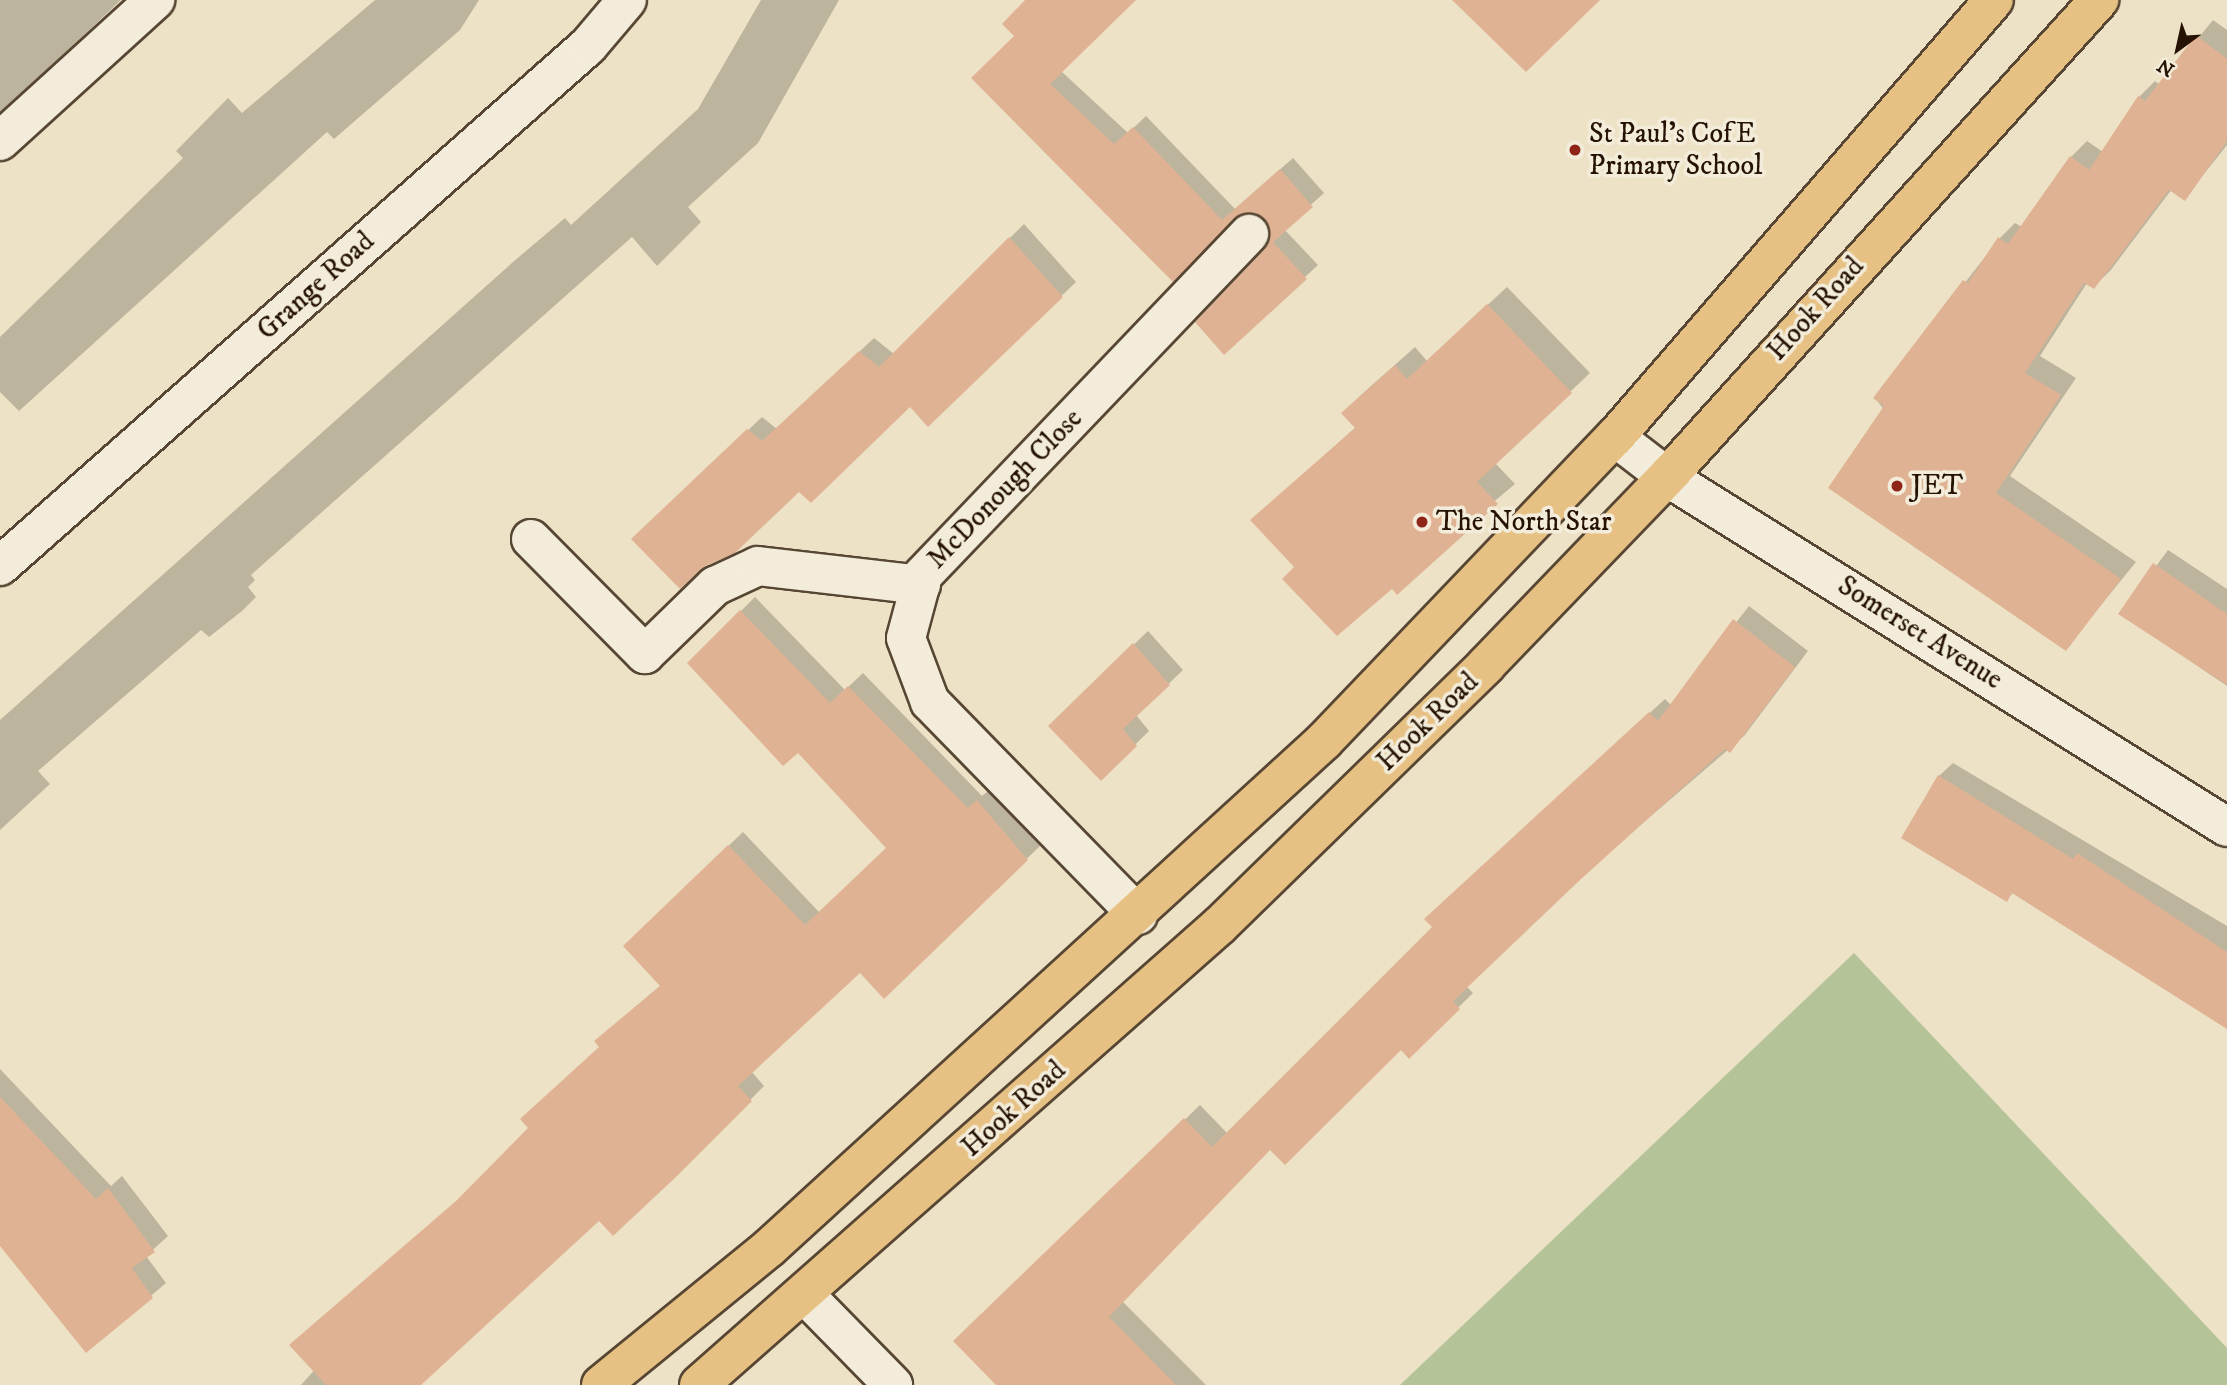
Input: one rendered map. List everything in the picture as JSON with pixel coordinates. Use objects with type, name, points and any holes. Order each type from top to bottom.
[{"type":"highway","points":[[601,1385],[769,1248],[1138,915],[1324,741],[1615,438],[1994,0]]},
{"type":"highway","name":"Hook Road","points":[[699,1385],[806,1295],[1220,925],[1667,477],[2099,0]]},
{"type":"street","points":[[0,141],[155,0]]},
{"type":"street","name":"Grange Road","points":[[0,566],[588,46],[627,0]]},
{"type":"street","name":"McDonough Close","points":[[1138,915],[930,702],[906,638],[923,575],[1248,234]]},
{"type":"street","name":"Somerset Avenue","points":[[1615,438],[1667,477],[2227,827]]},
{"type":"street","points":[[531,539],[645,654],[715,586],[758,566],[920,585]]},
{"type":"street","points":[[806,1295],[893,1385]]},
{"type":"green space","points":[[1854,953],[2227,1348],[2227,1385],[1400,1385]]},
{"type":"building","points":[[1025,0],[1136,0],[1050,84],[1114,144],[1133,127],[1222,220],[1280,169],[1313,207],[1273,242],[1307,279],[1224,355],[1195,322],[1265,249],[1270,227],[1255,213],[1242,213],[1173,282],[971,78],[1014,36],[1002,24]]},
{"type":"building","points":[[1452,0],[1600,0],[1526,72]]},
{"type":"building","points":[[2196,35],[2227,59],[2227,141],[2185,201],[2169,190],[2094,289],[2084,283],[2025,373],[2061,395],[1996,493],[2121,579],[2066,651],[1828,488],[1884,406],[1873,398],[1963,280],[1968,283],[1998,237],[2008,244],[2070,156],[2089,170],[2138,96],[2145,101]]},
{"type":"building","points":[[1009,237],[1063,297],[928,427],[910,407],[811,503],[799,492],[735,553],[705,566],[680,589],[631,539],[747,429],[762,441],[859,351],[879,367]]},
{"type":"building","points":[[1487,304],[1572,393],[1477,482],[1498,504],[1397,595],[1392,589],[1337,636],[1282,579],[1294,567],[1250,520],[1355,428],[1341,413],[1395,365],[1407,379]]},
{"type":"building","points":[[2153,563],[2227,614],[2227,685],[2118,614]]},
{"type":"building","points":[[740,610],[830,703],[848,686],[968,808],[977,800],[1028,860],[884,999],[860,973],[738,1086],[752,1101],[678,1175],[613,1236],[599,1221],[421,1385],[326,1385],[289,1345],[456,1201],[528,1128],[520,1119],[599,1047],[594,1041],[660,986],[623,946],[728,845],[805,925],[886,848],[798,753],[783,766],[687,663]]},
{"type":"building","points":[[1733,619],[1795,667],[1730,753],[1725,749],[1580,880],[1453,1001],[1460,1009],[1409,1059],[1401,1050],[1285,1165],[1270,1150],[1109,1317],[1176,1385],[996,1385],[953,1341],[1184,1118],[1212,1147],[1432,927],[1424,919],[1649,712],[1658,721]]},
{"type":"building","points":[[1133,643],[1170,685],[1123,729],[1137,746],[1101,781],[1048,726]]},
{"type":"building","points":[[1938,775],[2073,859],[2077,853],[2227,952],[2227,1029],[2012,893],[2007,902],[1901,838]]},
{"type":"building","points":[[0,1097],[96,1199],[108,1188],[155,1252],[132,1268],[153,1298],[86,1353],[0,1246]]},
{"type":"place","name":"St Paul's CofE Primary School","points":[[1575,150]]},
{"type":"place","name":"JET","points":[[1897,486]]},
{"type":"place","name":"The North Star","points":[[1422,522]]}]
